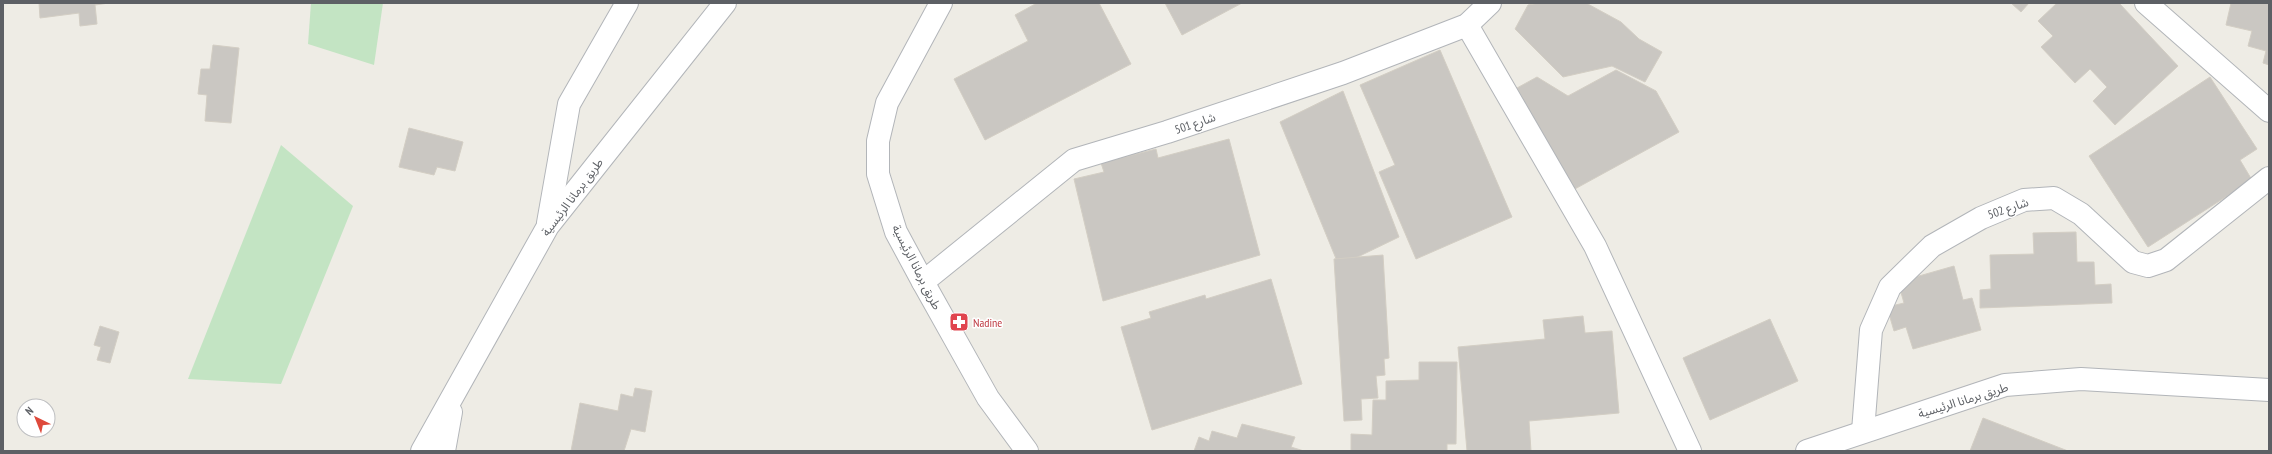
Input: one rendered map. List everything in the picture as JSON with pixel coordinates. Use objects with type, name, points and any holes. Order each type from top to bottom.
[{"type":"street","points":[[548,226],[569,104],[627,3]]},
{"type":"street","name":"طريق برمانا الرئيسية","points":[[422,451],[453,399],[548,226],[725,3]]},
{"type":"street","name":"طريق برمانا الرئيسية","points":[[941,3],[888,103],[878,141],[878,174],[896,232],[988,398],[1027,451]]},
{"type":"street","name":"شارع 501","points":[[923,282],[1074,160],[1167,132],[1342,73],[1467,25],[1490,3]]},
{"type":"street","points":[[2146,3],[2269,111]]},
{"type":"street","points":[[1467,25],[1595,246],[1690,451]]},
{"type":"street","name":"شارع 502","points":[[1863,431],[1871,330],[1890,287],[1932,246],[1981,218],[2024,200],[2054,198],[2081,214],[2133,262],[2148,266],[2166,260],[2269,178]]},
{"type":"street","name":"طريق برمانا الرئيسية","points":[[1808,451],[1863,431],[2005,385],[2081,379],[2269,390]]},
{"type":"street","points":[[444,451],[453,399]]},
{"type":"green space","points":[[311,3],[383,3],[374,65],[308,44]]},
{"type":"green space","points":[[281,145],[353,206],[281,384],[188,379]]},
{"type":"building","points":[[39,3],[109,3],[95,5],[97,24],[80,26],[79,13],[40,18]]},
{"type":"building","points":[[1037,3],[1099,3],[1131,64],[985,140],[954,79],[1028,41],[1015,15]]},
{"type":"building","points":[[1165,3],[1242,3],[1182,35]]},
{"type":"building","points":[[1539,3],[1586,3],[1621,22],[1639,39],[1662,52],[1645,82],[1612,66],[1563,77],[1515,29],[1528,5]]},
{"type":"building","points":[[2011,3],[2029,3],[2021,12]]},
{"type":"building","points":[[2057,3],[2119,3],[2178,66],[2115,125],[2093,101],[2107,87],[2090,69],[2075,83],[2041,47],[2053,36],[2038,21]]},
{"type":"building","points":[[2231,3],[2269,3],[2269,65],[2263,63],[2266,51],[2248,46],[2252,31],[2226,25]]},
{"type":"building","points":[[213,45],[239,48],[231,123],[205,121],[207,95],[198,94],[201,69],[210,69]]},
{"type":"building","points":[[1440,50],[1512,217],[1416,259],[1379,172],[1395,165],[1360,85]]},
{"type":"building","points":[[1616,70],[1656,91],[1679,132],[1573,190],[1517,88],[1537,77],[1568,96]]},
{"type":"building","points":[[2210,77],[2257,149],[2240,160],[2252,180],[2148,247],[2089,156]]},
{"type":"building","points":[[1343,91],[1399,237],[1339,266],[1280,122]]},
{"type":"building","points":[[409,128],[463,142],[455,171],[437,167],[434,175],[399,167]]},
{"type":"building","points":[[1229,139],[1260,255],[1103,301],[1074,179],[1104,172],[1101,163],[1156,149],[1158,158]]},
{"type":"building","points":[[2076,232],[2077,262],[2094,262],[2095,285],[2111,284],[2112,303],[1980,308],[1980,290],[1991,289],[1990,255],[2034,254],[2033,233]]},
{"type":"building","points":[[1383,255],[1389,358],[1384,359],[1385,375],[1376,376],[1378,398],[1361,399],[1362,420],[1344,421],[1334,259]]},
{"type":"building","points":[[1954,266],[1963,300],[1972,298],[1981,330],[1913,349],[1906,327],[1894,331],[1887,307],[1904,303],[1898,282]]},
{"type":"building","points":[[1271,279],[1302,384],[1152,430],[1121,327],[1151,318],[1149,312],[1205,295],[1206,299]]},
{"type":"building","points":[[1583,316],[1585,333],[1612,331],[1619,413],[1529,421],[1531,451],[1467,451],[1458,347],[1545,339],[1543,320]]},
{"type":"building","points":[[1770,319],[1798,381],[1710,420],[1683,358]]},
{"type":"building","points":[[100,326],[119,332],[110,363],[97,360],[101,347],[94,345]]},
{"type":"building","points":[[1419,362],[1457,362],[1456,444],[1447,444],[1447,451],[1351,451],[1351,434],[1372,435],[1373,400],[1386,400],[1386,381],[1419,380]]},
{"type":"building","points":[[635,388],[652,391],[645,432],[631,429],[624,451],[571,451],[580,403],[618,411],[621,394],[633,397]]},
{"type":"building","points":[[1983,418],[2068,451],[1970,451]]},
{"type":"building","points":[[1242,424],[1295,437],[1291,447],[1304,451],[1194,451],[1199,437],[1209,441],[1212,431],[1237,438]]},
{"type":"place","name":"Nadine","points":[[959,322]]}]
